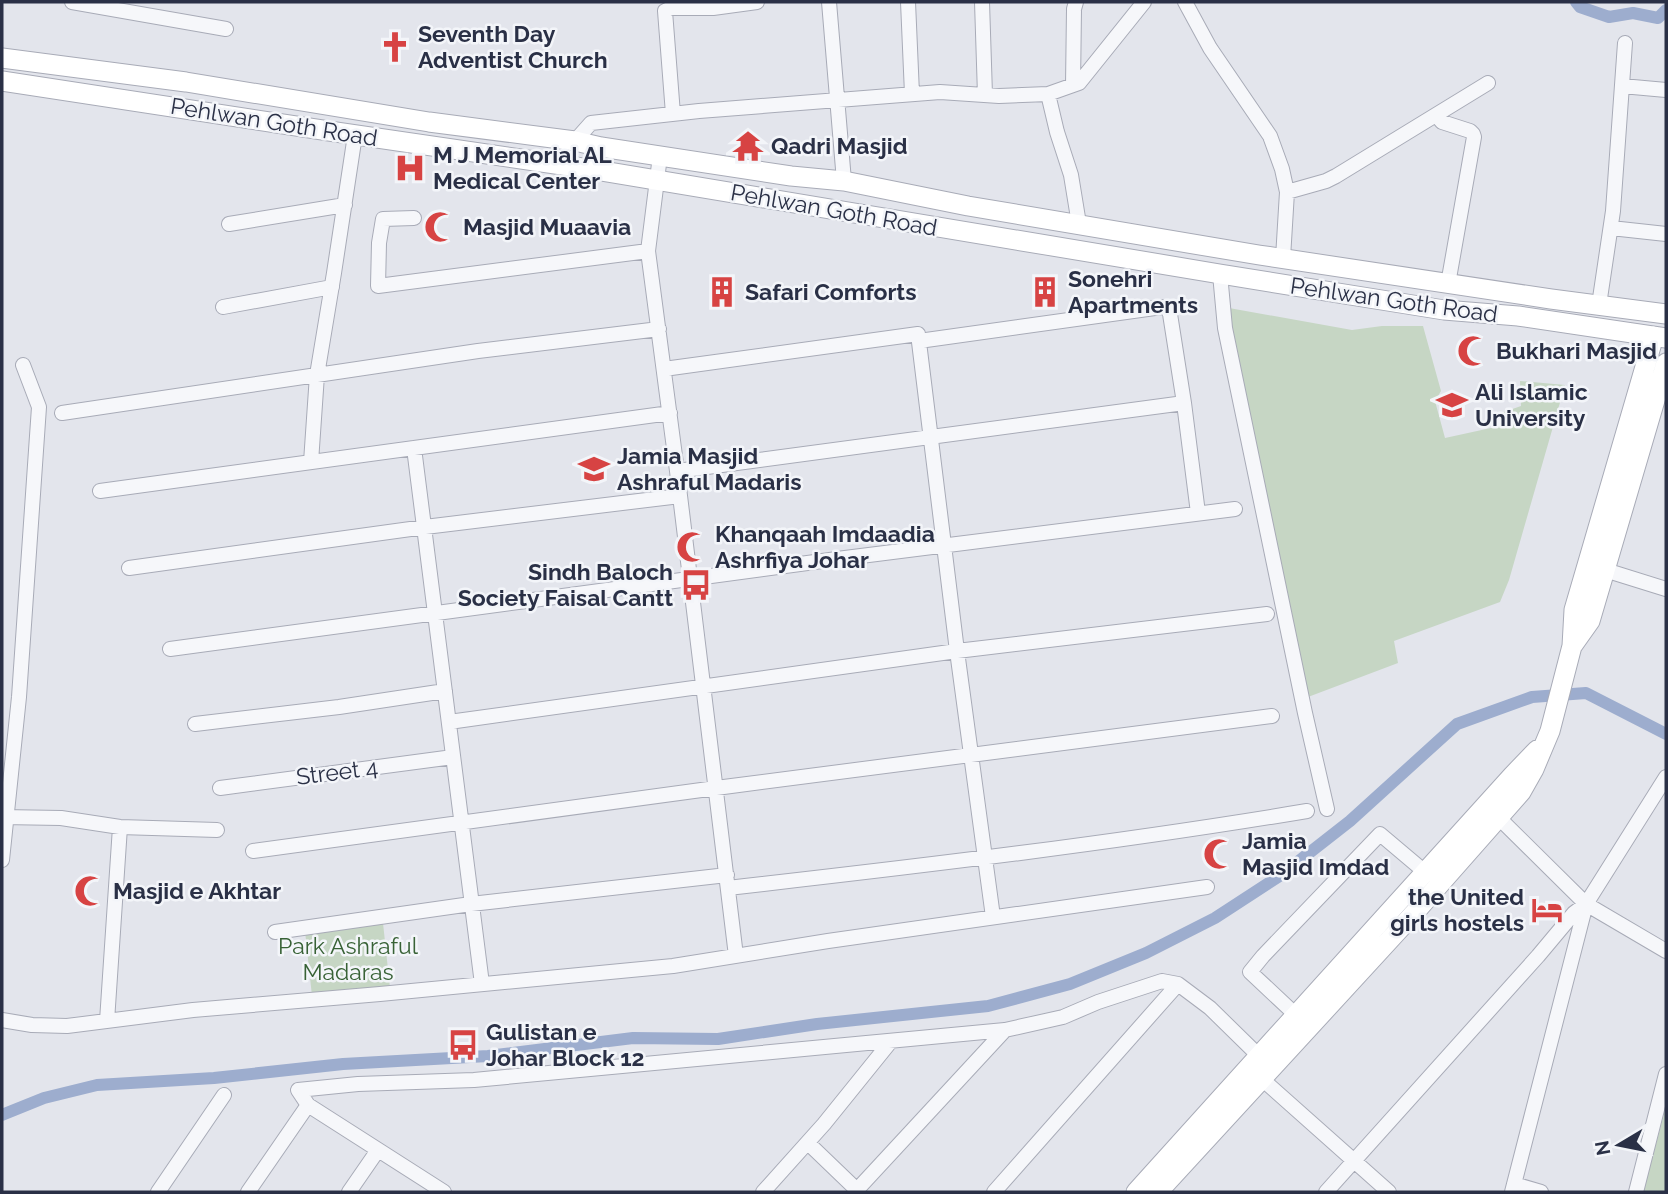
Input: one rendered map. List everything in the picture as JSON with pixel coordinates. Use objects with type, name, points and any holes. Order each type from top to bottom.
[{"type":"main road","points":[[4,81],[6,58]]},
{"type":"main road","name":"Pehlwan Goth Road","points":[[6,58],[186,82],[791,176],[844,181],[968,206],[1283,258],[1666,314]]},
{"type":"main road","name":"Pehlwan Goth Road","points":[[4,81],[658,180],[1444,310],[1531,318],[1660,337]]},
{"type":"main road","points":[[365,137],[379,114]]},
{"type":"main road","points":[[509,158],[513,133]]},
{"type":"main road","points":[[1531,318],[1534,296]]},
{"type":"main road","points":[[1158,1192],[1521,792],[1548,736],[1572,646],[1574,610],[1660,337]]},
{"type":"main road","points":[[1572,646],[1590,621],[1666,363]]},
{"type":"main road","points":[[1136,1192],[1548,736]]},
{"type":"street","points":[[72,2],[115,5],[226,29]]},
{"type":"street","points":[[673,114],[666,11],[671,8],[713,8],[757,2]]},
{"type":"street","points":[[829,2],[844,181]]},
{"type":"street","points":[[908,2],[912,94]]},
{"type":"street","points":[[982,2],[985,95]]},
{"type":"street","points":[[1073,85],[1076,2]]},
{"type":"street","points":[[575,141],[591,123],[673,114],[940,92],[999,96],[1048,94],[1079,83],[1144,2]]},
{"type":"street","points":[[1185,2],[1210,48],[1270,136],[1287,192],[1283,258]]},
{"type":"street","points":[[1599,305],[1613,211],[1625,43]]},
{"type":"street","points":[[1287,192],[1326,181],[1488,83]]},
{"type":"street","points":[[1622,86],[1666,90]]},
{"type":"street","points":[[1048,94],[1071,175],[1079,224]]},
{"type":"street","points":[[1436,115],[1442,122],[1470,131],[1474,137],[1448,284]]},
{"type":"street","points":[[311,462],[317,375],[345,205],[365,137]]},
{"type":"street","points":[[660,156],[648,251],[736,956]]},
{"type":"street","points":[[229,224],[345,205]]},
{"type":"street","points":[[414,218],[383,219],[377,286],[648,251]]},
{"type":"street","points":[[1611,228],[1666,234]]},
{"type":"street","points":[[1220,274],[1225,328],[1327,809]]},
{"type":"street","points":[[223,307],[332,287]]},
{"type":"street","points":[[919,341],[1167,308],[1184,403],[1198,513]]},
{"type":"street","points":[[62,413],[478,351],[659,330]]},
{"type":"street","points":[[664,369],[918,334],[993,917]]},
{"type":"street","points":[[2,860],[4,818],[19,697],[39,407],[23,366]]},
{"type":"street","points":[[677,471],[1184,403]]},
{"type":"street","points":[[100,491],[670,413]]},
{"type":"street","points":[[414,448],[482,984]]},
{"type":"street","points":[[129,568],[425,527],[680,496]]},
{"type":"street","points":[[170,649],[945,545],[1235,509]]},
{"type":"street","points":[[1605,570],[1666,589]]},
{"type":"street","points":[[449,722],[957,651],[1267,614]]},
{"type":"street","points":[[195,724],[445,691]]},
{"type":"street","points":[[253,851],[1272,716]]},
{"type":"street","name":"Street 4","points":[[220,788],[453,757]]},
{"type":"street","points":[[1541,1192],[1513,1188],[1586,904],[1666,777]]},
{"type":"street","points":[[275,932],[471,904],[986,858],[1307,811]]},
{"type":"street","points":[[4,818],[61,818],[120,827],[217,830]]},
{"type":"street","points":[[1499,818],[1586,904],[1666,951]]},
{"type":"street","points":[[107,1021],[120,827]]},
{"type":"street","points":[[1296,1015],[1250,972],[1264,956],[1380,834],[1425,872]]},
{"type":"street","points":[[2,1020],[32,1025],[67,1026],[192,1010],[673,966],[1208,887]]},
{"type":"street","points":[[1326,1192],[1529,966],[1574,912],[1586,904]]},
{"type":"street","points":[[444,1192],[308,1105],[298,1090],[358,1084],[474,1080],[1004,1030],[1063,1017],[1098,1002],[1163,981],[1178,984],[1210,1008],[1259,1056]]},
{"type":"street","points":[[994,1192],[1178,984]]},
{"type":"street","points":[[808,1143],[857,1192],[1004,1030]]},
{"type":"street","points":[[763,1192],[808,1143],[891,1041]]},
{"type":"street","points":[[1636,1192],[1666,1074]]},
{"type":"street","points":[[1262,1079],[1389,1192]]},
{"type":"street","points":[[158,1192],[225,1095]]},
{"type":"street","points":[[248,1192],[308,1105]]},
{"type":"street","points":[[349,1192],[378,1150]]},
{"type":"green space","points":[[1229,308],[1352,330],[1382,326],[1423,326],[1441,391],[1435,401],[1445,438],[1500,426],[1501,413],[1521,406],[1520,381],[1565,385],[1509,580],[1500,602],[1394,641],[1398,663],[1308,697],[1234,353]]},
{"type":"green space","name":"Park Ashraful Madaras","points":[[383,923],[390,988],[312,996],[305,931]]},
{"type":"green space","points":[[1666,1107],[1666,1192],[1643,1192]]},
{"type":"waterway","points":[[1576,2],[1580,7],[1609,17],[1633,13],[1658,18],[1666,10]]},
{"type":"waterway","points":[[2,1115],[44,1098],[97,1085],[214,1078],[343,1064],[488,1056],[633,1038],[718,1039],[817,1024],[988,1006],[1070,984],[1146,953],[1215,918],[1281,875],[1350,821],[1457,724],[1532,697],[1586,693],[1666,734]]},
{"type":"place","name":"Seventh Day Adventist Church","points":[[395,47]]},
{"type":"place","name":"Qadri Masjid","points":[[748,146]]},
{"type":"place","name":"M J Memorial AL Medical Center","points":[[410,168]]},
{"type":"place","name":"Masjid Muaavia","points":[[440,227]]},
{"type":"place","name":"Safari Comforts","points":[[722,292]]},
{"type":"place","name":"Sonehri Apartments","points":[[1045,292]]},
{"type":"place","name":"Bukhari Masjid","points":[[1473,351]]},
{"type":"place","name":"Ali Islamic University","points":[[1452,405]]},
{"type":"place","name":"Jamia Masjid Ashraful Madaris","points":[[594,469]]},
{"type":"place","name":"Khanqaah Imdaadia Ashrfiya Johar","points":[[692,547]]},
{"type":"place","name":"Sindh Baloch Society Faisal Cantt","points":[[696,585]]},
{"type":"place","name":"Jamia Masjid Imdad","points":[[1219,854]]},
{"type":"place","name":"Masjid e Akhtar","points":[[90,891]]},
{"type":"place","name":"the United girls hostels","points":[[1547,910]]},
{"type":"place","name":"Gulistan e Johar Block 12","points":[[463,1045]]}]
